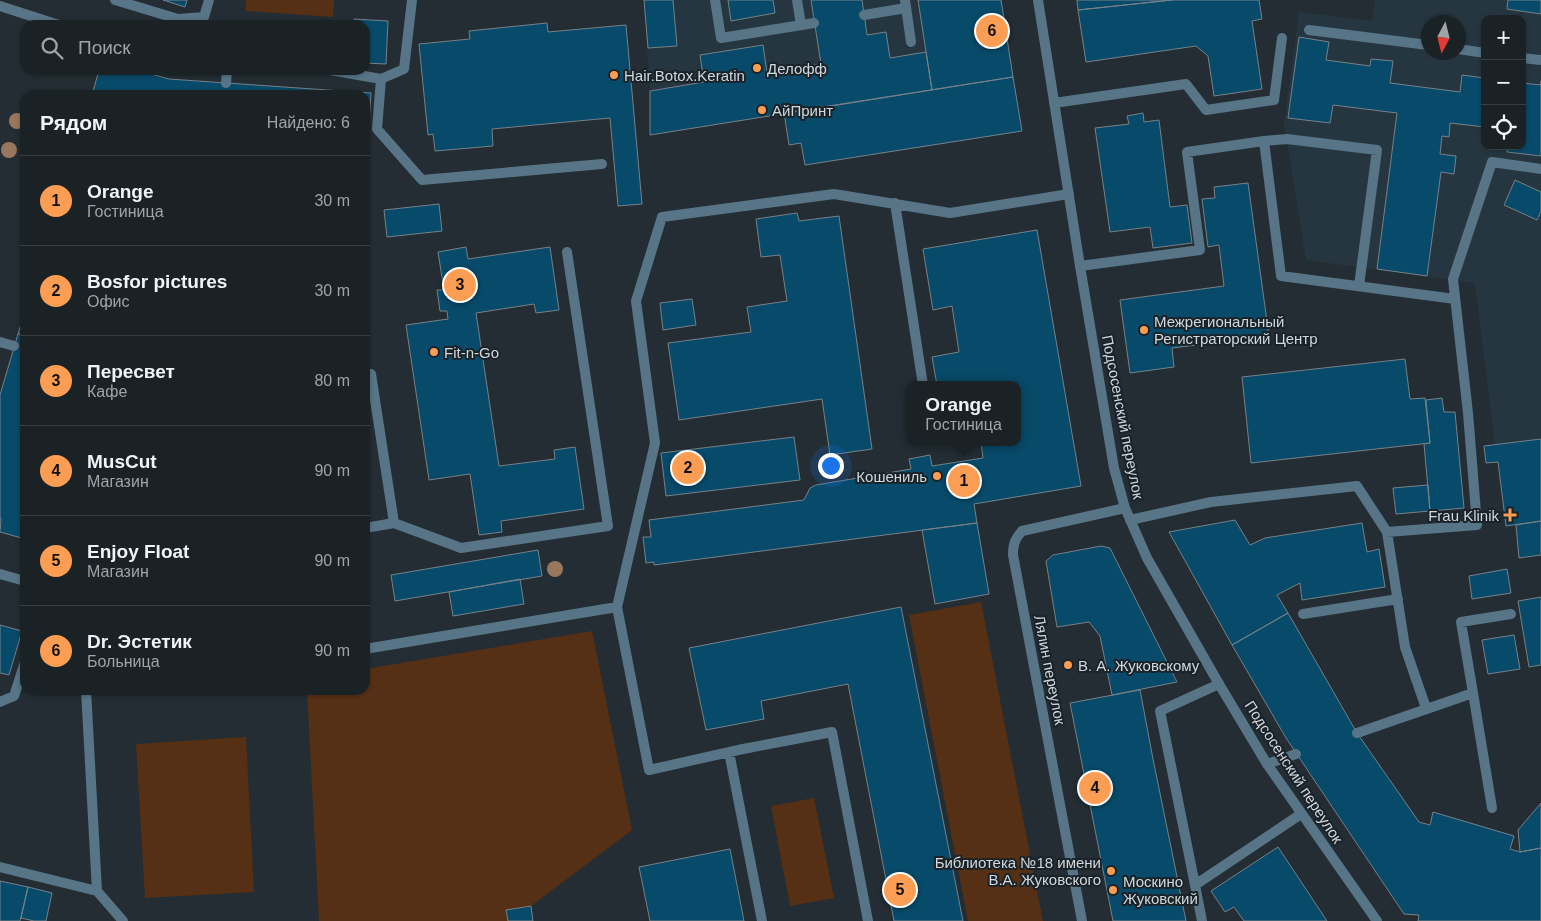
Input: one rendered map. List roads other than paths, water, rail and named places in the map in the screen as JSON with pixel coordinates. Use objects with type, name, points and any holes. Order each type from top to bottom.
[{"type":"street","points":[[115,0],[178,19],[204,17],[209,0]]},
{"type":"street","points":[[358,75],[381,79],[404,68],[412,0]]},
{"type":"street","points":[[715,0],[721,38],[814,23]]},
{"type":"street","points":[[797,0],[801,25]]},
{"type":"street","name":"Подсосенский переулок","points":[[1038,0],[1114,468],[1125,508],[1146,558],[1219,684],[1301,814],[1377,921]]},
{"type":"street","points":[[864,14],[905,4],[911,42]]},
{"type":"street","points":[[0,6],[43,20]]},
{"type":"street","points":[[1308,30],[1421,44]]},
{"type":"street","points":[[1054,103],[1186,84],[1206,110],[1274,100],[1282,38]]},
{"type":"street","points":[[1466,50],[1481,52]]},
{"type":"street","points":[[1526,58],[1541,60]]},
{"type":"street","points":[[226,75],[226,83]]},
{"type":"street","points":[[381,79],[377,129],[422,180],[602,164]]},
{"type":"street","points":[[1080,266],[1200,250],[1187,152],[1287,139],[1377,150],[1359,286]]},
{"type":"street","points":[[1264,141],[1281,276],[1455,299]]},
{"type":"street","points":[[1387,532],[1477,525],[1468,413],[1452,279],[1492,162],[1541,169]]},
{"type":"street","points":[[868,921],[832,732],[649,770],[617,607],[655,443],[636,301],[662,217],[834,194],[950,213],[1069,194]]},
{"type":"street","points":[[894,203],[923,381]]},
{"type":"street","points":[[370,527],[394,523],[461,548],[608,526],[567,252]]},
{"type":"street","points":[[0,342],[14,346]]},
{"type":"street","points":[[371,374],[394,523]]},
{"type":"street","points":[[1130,520],[1211,502],[1356,486],[1387,532],[1406,647],[1426,708]]},
{"type":"street","name":"Лялин переулок","points":[[1082,921],[1013,555],[1013,546],[1015,539],[1022,531],[1125,508]]},
{"type":"street","points":[[0,574],[20,580]]},
{"type":"street","points":[[1304,614],[1398,599]]},
{"type":"street","points":[[370,648],[617,607]]},
{"type":"street","points":[[1492,808],[1461,622],[1511,614]]},
{"type":"street","points":[[0,702],[14,696],[20,677]]},
{"type":"street","points":[[1202,921],[1160,710],[1219,684]]},
{"type":"street","points":[[1357,733],[1473,693]]},
{"type":"street","points":[[86,695],[97,891]]},
{"type":"street","points":[[729,752],[762,921]]},
{"type":"street","points":[[1268,764],[1296,754]]},
{"type":"street","points":[[1195,885],[1301,814]]},
{"type":"street","points":[[0,867],[97,891],[123,921]]},
{"type":"place","name":"Dr. Эстетик","points":[[992,31]]},
{"type":"place","name":"Делофф","points":[[757,68]]},
{"type":"place","name":"Hair.Botox.Keratin","points":[[614,75]]},
{"type":"place","name":"АйПринт","points":[[762,110]]},
{"type":"place","name":"Пересвет","points":[[460,285]]},
{"type":"place","name":"Межрегиональный Регистраторский Центр","points":[[1144,330]]},
{"type":"place","name":"Fit-n-Go","points":[[434,352]]},
{"type":"place","name":"Bosfor pictures","points":[[688,468]]},
{"type":"place","name":"Кошениль","points":[[937,476]]},
{"type":"place","name":"Orange","points":[[964,481]]},
{"type":"place","name":"Frau Klinik","points":[[1510,515]]},
{"type":"place","name":"В. А. Жуковскому","points":[[1068,665]]},
{"type":"place","name":"MusCut","points":[[1095,788]]},
{"type":"place","name":"Библиотека №18 имени В.А. Жуковского","points":[[1111,871]]},
{"type":"place","name":"Enjoy Float","points":[[900,890]]},
{"type":"place","name":"Москино Жуковский","points":[[1113,890]]}]
